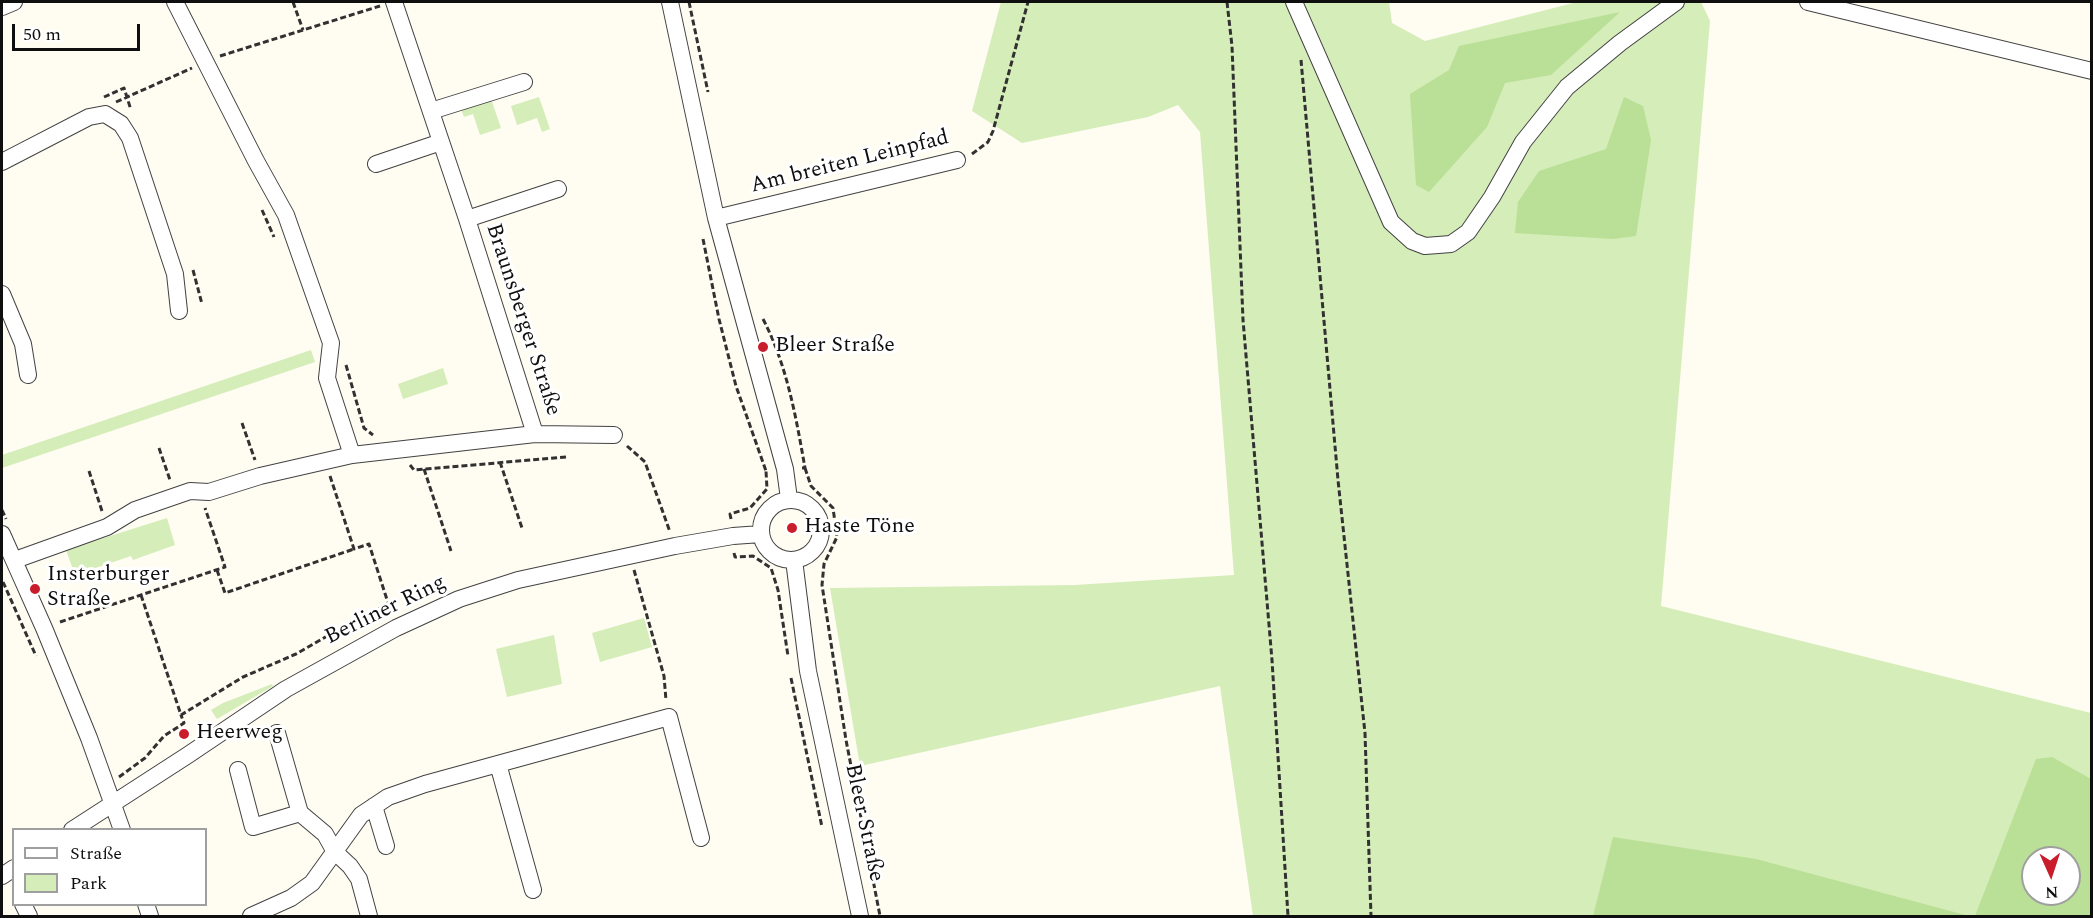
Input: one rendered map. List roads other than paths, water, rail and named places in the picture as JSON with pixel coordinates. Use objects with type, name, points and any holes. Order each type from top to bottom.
[{"type":"street","points":[[2,8],[14,2]]},
{"type":"street","points":[[175,2],[286,215],[332,343],[327,378],[352,455]]},
{"type":"street","name":"Braunsberger Straße","points":[[395,2],[535,434]]},
{"type":"street","points":[[670,2],[716,218],[785,470],[789,499]]},
{"type":"street","points":[[1294,2],[1391,222],[1412,241],[1425,246],[1451,244],[1468,232],[1492,197],[1523,142],[1567,87],[1620,43],[1676,2]]},
{"type":"street","points":[[1808,2],[2091,71]]},
{"type":"street","points":[[431,111],[524,81]]},
{"type":"street","points":[[2,162],[89,117],[105,114],[121,124],[130,138],[176,274],[179,311]]},
{"type":"street","points":[[376,164],[441,142]]},
{"type":"street","name":"Am breiten Leinpfad","points":[[716,218],[957,160]]},
{"type":"street","name":"Braunsberger Straße","points":[[467,219],[558,189]]},
{"type":"street","points":[[2,294],[23,344],[28,375]]},
{"type":"street","points":[[15,560],[107,527],[135,510],[190,491],[209,492],[260,476],[352,455],[535,434],[614,435]]},
{"type":"street","points":[[789,499],[806,503],[813,508],[818,515],[822,532],[816,548],[810,554],[794,560],[786,560],[772,554],[761,534],[762,520],[766,513],[776,504],[789,499]]},
{"type":"street","points":[[4,527],[15,560],[107,785],[121,828]]},
{"type":"street","name":"Berliner Ring","points":[[75,828],[286,689],[396,627],[459,600],[518,580],[675,546],[733,536],[761,534]]},
{"type":"street","name":"Bleer Straße","points":[[794,560],[808,671],[860,916]]},
{"type":"street","points":[[251,916],[291,898],[312,883],[361,815],[388,797],[425,784],[669,717],[701,838]]},
{"type":"street","points":[[277,733],[300,813],[325,834],[335,852],[350,866],[359,879],[369,916]]},
{"type":"street","points":[[498,764],[533,890]]},
{"type":"street","points":[[238,770],[253,827],[300,813]]},
{"type":"street","points":[[374,806],[386,846]]},
{"type":"place","name":"Bleer Straße","points":[[763,347]]},
{"type":"place","name":"Haste Töne","points":[[792,528]]},
{"type":"place","name":"Insterburger Straße","points":[[35,589]]},
{"type":"place","name":"Heerweg","points":[[184,734]]}]
